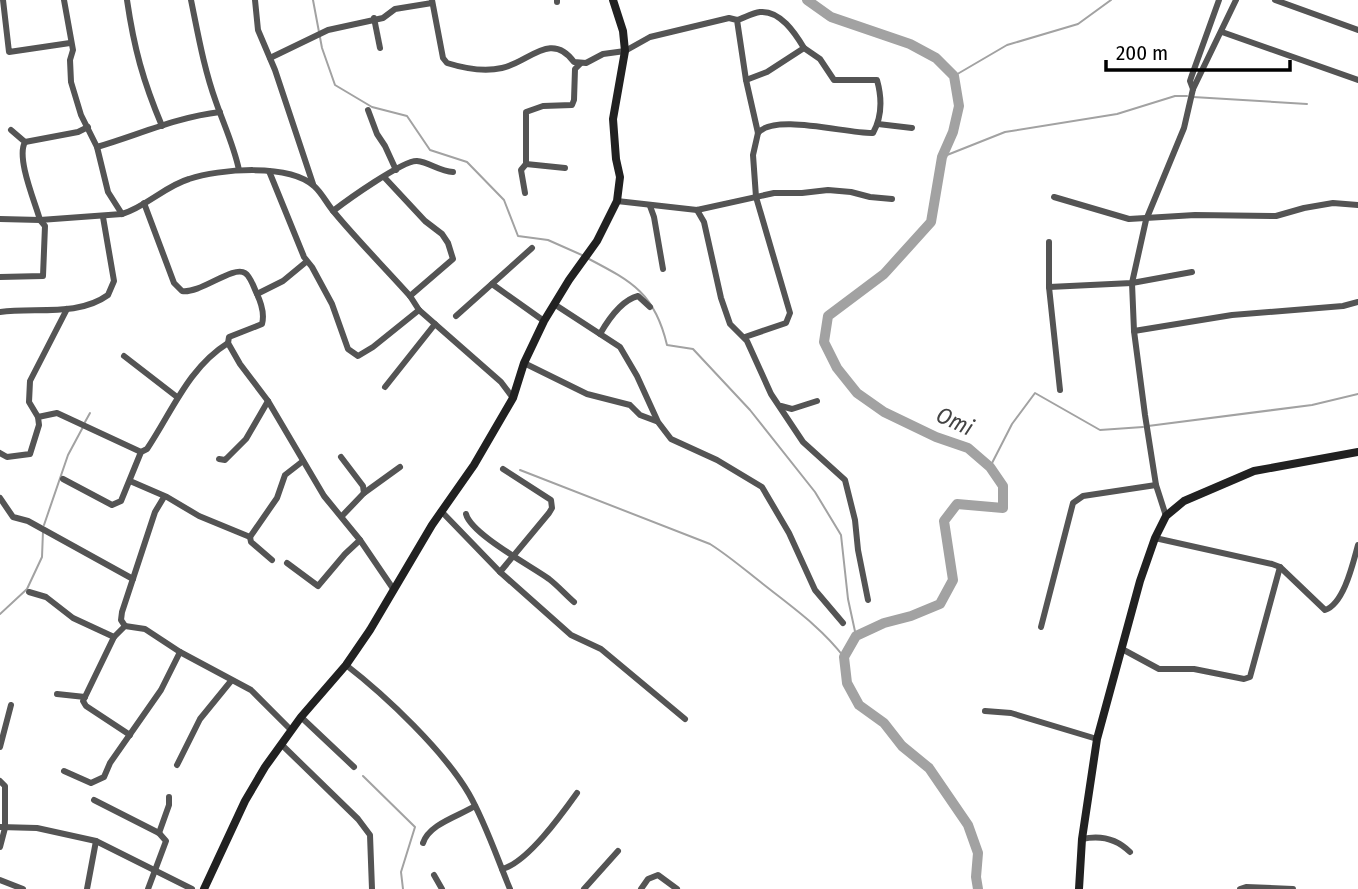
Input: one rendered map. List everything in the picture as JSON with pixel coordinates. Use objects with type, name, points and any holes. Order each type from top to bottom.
[{"type":"street","points":[[3,0],[9,52]]},
{"type":"street","points":[[64,0],[73,50],[70,60],[71,82],[81,115],[97,147],[108,192],[122,214]]},
{"type":"street","points":[[127,0],[143,81],[162,125]]},
{"type":"street","points":[[191,0],[202,53],[220,112],[235,148],[239,170]]},
{"type":"street","points":[[255,0],[258,30],[313,185],[333,212],[410,296],[419,310],[501,382],[513,398]]},
{"type":"street","points":[[204,889],[245,801],[281,744],[346,665],[442,511],[474,465],[513,398],[524,363],[544,321],[597,241],[617,201],[620,177],[613,119],[625,51],[623,31],[613,0]]},
{"type":"street","points":[[1193,92],[1190,81],[1219,0]]},
{"type":"street","points":[[1166,516],[1156,485],[1145,415],[1132,283],[1146,220],[1184,128],[1193,92],[1236,0]]},
{"type":"street","points":[[1275,0],[1358,30]]},
{"type":"street","points":[[270,58],[328,30],[383,18],[395,9],[432,1],[438,26],[438,40],[447,63],[474,69],[502,68],[538,51],[554,48],[567,53],[574,62],[580,64]]},
{"type":"street","points":[[525,193],[521,170],[526,164],[526,112],[543,106],[572,105],[575,69],[580,64],[603,54],[625,51],[650,37],[729,18],[737,20],[758,12],[767,13],[779,18],[792,29],[804,48],[820,60],[834,80],[877,79],[881,92],[878,124],[873,133],[860,134],[811,125],[768,125],[758,132]]},
{"type":"street","points":[[374,19],[380,48]]},
{"type":"street","points":[[737,20],[758,132],[753,155],[756,197],[790,313],[786,323],[744,337]]},
{"type":"street","points":[[1222,32],[1358,80]]},
{"type":"street","points":[[0,53],[70,43]]},
{"type":"street","points":[[746,79],[766,72],[804,48]]},
{"type":"street","points":[[368,110],[376,134],[385,145],[396,170]]},
{"type":"street","points":[[97,147],[197,115],[220,112]]},
{"type":"street","points":[[878,124],[912,128]]},
{"type":"street","points":[[0,277],[43,276],[45,226],[40,220],[23,161],[22,146],[25,142],[78,132],[88,127]]},
{"type":"street","points":[[11,130],[25,142]]},
{"type":"street","points":[[333,212],[352,196],[407,162],[417,161],[439,170],[453,172]]},
{"type":"street","points":[[526,164],[565,168]]},
{"type":"street","points":[[0,219],[40,220],[122,214],[133,211],[187,179],[239,170],[269,171],[293,176],[313,185]]},
{"type":"street","points":[[269,171],[306,262],[312,267],[332,304],[348,349],[352,353],[358,356],[373,347],[419,310]]},
{"type":"street","points":[[384,177],[425,221],[442,234],[453,259],[410,296]]},
{"type":"street","points":[[617,201],[697,210],[774,193],[802,194],[828,190],[892,199]]},
{"type":"street","points":[[1054,197],[1129,219],[1146,220],[1195,215],[1276,216],[1333,203],[1358,205]]},
{"type":"street","points":[[62,478],[113,505],[121,501],[141,452],[151,443],[177,397],[213,353],[228,343],[232,335],[262,324],[265,315],[247,274],[243,272],[235,272],[197,290],[182,291],[174,283],[144,203]]},
{"type":"street","points":[[650,206],[663,269]]},
{"type":"street","points":[[697,210],[704,222],[721,298],[730,324],[744,337],[777,402],[803,442],[845,480],[855,520],[868,600]]},
{"type":"street","points":[[0,321],[0,312],[67,309],[103,299],[112,290],[113,271],[103,217]]},
{"type":"street","points":[[1049,242],[1049,287],[1060,390]]},
{"type":"street","points":[[456,316],[532,248]]},
{"type":"street","points":[[257,294],[284,281],[306,262]]},
{"type":"street","points":[[1049,287],[1132,283],[1192,272]]},
{"type":"street","points":[[492,284],[544,321]]},
{"type":"street","points":[[600,334],[608,321],[631,297],[638,296],[650,307]]},
{"type":"street","points":[[1135,331],[1232,315],[1343,306],[1358,302]]},
{"type":"street","points":[[554,304],[613,341],[625,353],[657,422],[671,439],[717,460],[762,487],[789,533],[815,590],[843,623]]},
{"type":"street","points":[[0,453],[7,457],[30,454],[37,434],[38,417],[29,402],[30,381],[67,309]]},
{"type":"street","points":[[385,387],[435,324]]},
{"type":"street","points":[[228,343],[268,401],[324,496],[360,540],[394,590]]},
{"type":"street","points":[[124,356],[177,397]]},
{"type":"street","points":[[524,363],[587,394],[630,405],[640,415],[657,422]]},
{"type":"street","points":[[219,459],[225,460],[246,439],[268,401]]},
{"type":"street","points":[[777,402],[792,409],[817,401]]},
{"type":"street","points":[[38,417],[57,413],[141,452]]},
{"type":"street","points":[[1079,889],[1082,839],[1097,739],[1136,594],[1155,538],[1166,516],[1184,501],[1254,471],[1358,452]]},
{"type":"street","points":[[341,457],[363,486],[364,493]]},
{"type":"street","points":[[250,537],[276,498],[285,475],[303,461]]},
{"type":"street","points":[[342,516],[364,493],[400,467]]},
{"type":"street","points":[[500,572],[549,513],[552,505],[551,500],[503,469]]},
{"type":"street","points":[[130,481],[199,516],[250,537]]},
{"type":"street","points":[[1041,627],[1073,503],[1083,496],[1156,485]]},
{"type":"street","points":[[164,497],[155,512],[121,620],[125,626],[145,629],[180,652],[250,690],[291,730]]},
{"type":"street","points":[[0,498],[13,517],[28,521],[133,579]]},
{"type":"street","points":[[442,511],[500,572],[571,635],[601,649],[685,719]]},
{"type":"street","points":[[466,514],[466,519],[474,527],[513,557],[550,580],[574,602]]},
{"type":"street","points":[[250,537],[251,542],[272,560]]},
{"type":"street","points":[[1155,538],[1280,567],[1325,610],[1333,608],[1338,600],[1352,569],[1358,545]]},
{"type":"street","points":[[287,563],[318,586],[360,540]]},
{"type":"street","points":[[1122,649],[1159,669],[1194,669],[1244,679],[1250,677],[1280,567]]},
{"type":"street","points":[[29,592],[46,597],[73,618],[114,637]]},
{"type":"street","points":[[125,626],[114,637],[83,701],[86,706],[130,735]]},
{"type":"street","points":[[64,771],[91,783],[104,778],[110,763],[161,690],[180,652]]},
{"type":"street","points":[[346,665],[373,686],[422,736],[461,782],[475,806],[510,889]]},
{"type":"street","points":[[177,765],[200,719],[231,681]]},
{"type":"street","points":[[57,694],[85,697]]},
{"type":"street","points":[[0,747],[11,705]]},
{"type":"street","points":[[985,711],[1011,713],[1097,739]]},
{"type":"street","points":[[301,717],[354,767]]},
{"type":"street","points":[[281,744],[340,801],[370,835],[372,889]]},
{"type":"street","points":[[0,781],[5,786],[0,847]]},
{"type":"street","points":[[502,869],[515,863],[552,828],[577,793]]},
{"type":"street","points":[[159,833],[169,805],[169,797]]},
{"type":"street","points":[[94,800],[159,833],[166,841],[148,889]]},
{"type":"street","points":[[423,843],[425,836],[436,827],[475,806]]},
{"type":"street","points":[[2,828],[37,828],[96,841],[191,889]]},
{"type":"street","points":[[1082,839],[1094,836],[1113,840],[1130,852]]},
{"type":"street","points":[[87,889],[96,841]]},
{"type":"street","points":[[584,889],[618,851]]},
{"type":"street","points":[[434,874],[442,889]]},
{"type":"street","points":[[641,889],[648,880],[658,875],[677,889]]},
{"type":"street","points":[[0,880],[23,889]]},
{"type":"street","points":[[1240,889],[1293,889]]},
{"type":"waterway","points":[[313,0],[322,48],[335,85],[372,107],[407,116],[430,150],[467,162],[504,200],[518,236],[548,240],[584,256]]},
{"type":"waterway","name":"Omi","points":[[807,0],[831,17],[910,44],[936,58],[954,76],[959,106],[953,132],[942,157],[931,222],[884,274],[828,316],[824,342],[837,368],[857,393],[884,412],[936,437],[968,448],[990,467],[1003,486],[1003,508],[957,504],[944,521],[953,580],[940,604],[884,623],[856,636],[844,657],[847,683],[859,705],[884,723],[902,746],[929,768],[968,825],[978,853],[978,889]]},
{"type":"waterway","points":[[954,76],[1007,45],[1078,24],[1111,0]]},
{"type":"waterway","points":[[942,157],[1005,132],[1117,114],[1175,96],[1187,96]]},
{"type":"waterway","points":[[1193,97],[1307,104]]},
{"type":"waterway","points":[[589,259],[630,283],[649,301],[667,345],[693,349],[750,410],[815,492],[841,535],[848,599],[856,636]]},
{"type":"waterway","points":[[990,467],[1012,424],[1035,393],[1100,430],[1143,427]]},
{"type":"waterway","points":[[1148,426],[1312,405],[1358,394]]},
{"type":"waterway","points":[[85,422],[90,413]]},
{"type":"waterway","points":[[44,525],[68,455],[83,427]]},
{"type":"waterway","points":[[520,470],[710,544],[806,618],[844,657]]},
{"type":"waterway","points":[[0,614],[27,589],[42,557],[43,531]]},
{"type":"waterway","points":[[363,776],[415,827],[401,872],[403,889]]}]
